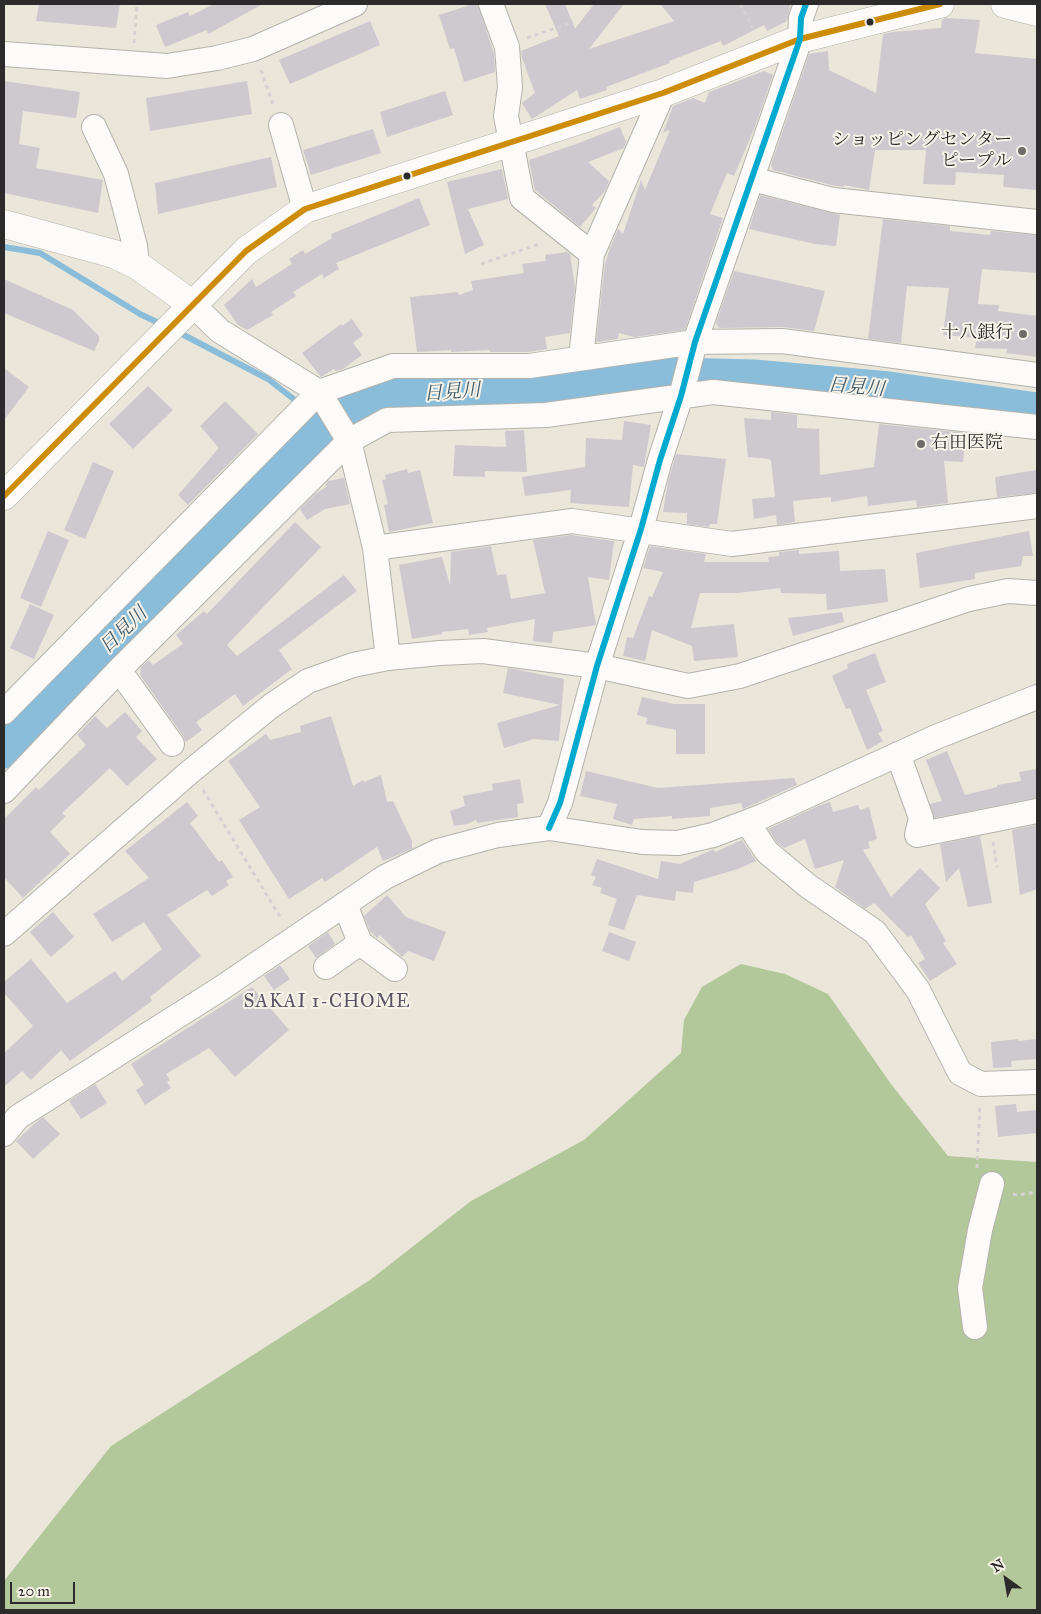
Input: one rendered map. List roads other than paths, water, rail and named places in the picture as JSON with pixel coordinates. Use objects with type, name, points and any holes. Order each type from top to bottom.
[{"type":"street","points":[[4,54],[167,66],[217,58],[253,49],[355,4]]},
{"type":"street","points":[[491,4],[506,46],[510,87],[506,116],[522,198],[592,254]]},
{"type":"street","points":[[549,828],[560,803],[597,666],[641,529],[660,460],[681,396],[695,342],[800,39],[801,18],[806,4]]},
{"type":"street","points":[[4,496],[246,251],[305,209],[663,92],[800,39],[940,4]]},
{"type":"street","points":[[1005,4],[1037,12]]},
{"type":"street","points":[[581,358],[592,254],[663,92]]},
{"type":"street","points":[[281,125],[305,209]]},
{"type":"street","points":[[94,127],[116,174],[135,246],[138,265]]},
{"type":"street","points":[[752,179],[833,200],[1037,222]]},
{"type":"street","points":[[4,224],[114,254],[138,265],[187,311],[317,395],[349,441],[375,548],[388,658]]},
{"type":"street","points":[[4,712],[317,395],[393,366],[529,366],[695,342],[782,342],[1037,375]]},
{"type":"street","points":[[4,791],[119,670],[349,441],[387,420],[546,415],[713,392],[1037,427]]},
{"type":"street","points":[[375,548],[572,521],[641,529],[732,544],[1037,506]]},
{"type":"street","points":[[8,922],[270,706],[308,681],[353,665],[388,658],[483,651],[597,666],[688,686],[740,676],[969,599],[1008,591],[1037,593]]},
{"type":"street","points":[[119,670],[172,744]]},
{"type":"street","points":[[8,1121],[211,994],[385,877],[438,851],[498,834],[549,828],[642,842],[678,843],[713,835],[747,822],[936,737],[1037,697]]},
{"type":"street","points":[[898,754],[921,818],[917,834],[1037,812]]},
{"type":"street","points":[[747,822],[767,852],[808,886],[875,932],[918,990],[960,1073],[981,1084],[1037,1082]]},
{"type":"street","points":[[345,904],[360,943],[395,969]]},
{"type":"street","points":[[326,967],[360,943]]},
{"type":"street","points":[[976,1327],[970,1288],[980,1230],[992,1184]]},
{"type":"waterway","points":[[4,247],[40,253],[140,314],[163,325]]},
{"type":"waterway","points":[[176,331],[268,379],[314,415],[324,428]]},
{"type":"waterway","name":"日見川","points":[[4,749],[46,705],[154,601],[324,428],[337,419],[387,398],[676,377],[754,379],[889,391],[1037,412]]},
{"type":"place","name":"ショッピングセンター ピープル","points":[[1022,151]]},
{"type":"place","name":"十八銀行","points":[[1023,334]]},
{"type":"place","name":"右田医院","points":[[921,444]]},
{"type":"district","name":"SAKAI 1-CHOME","points":[[327,1002]]}]
